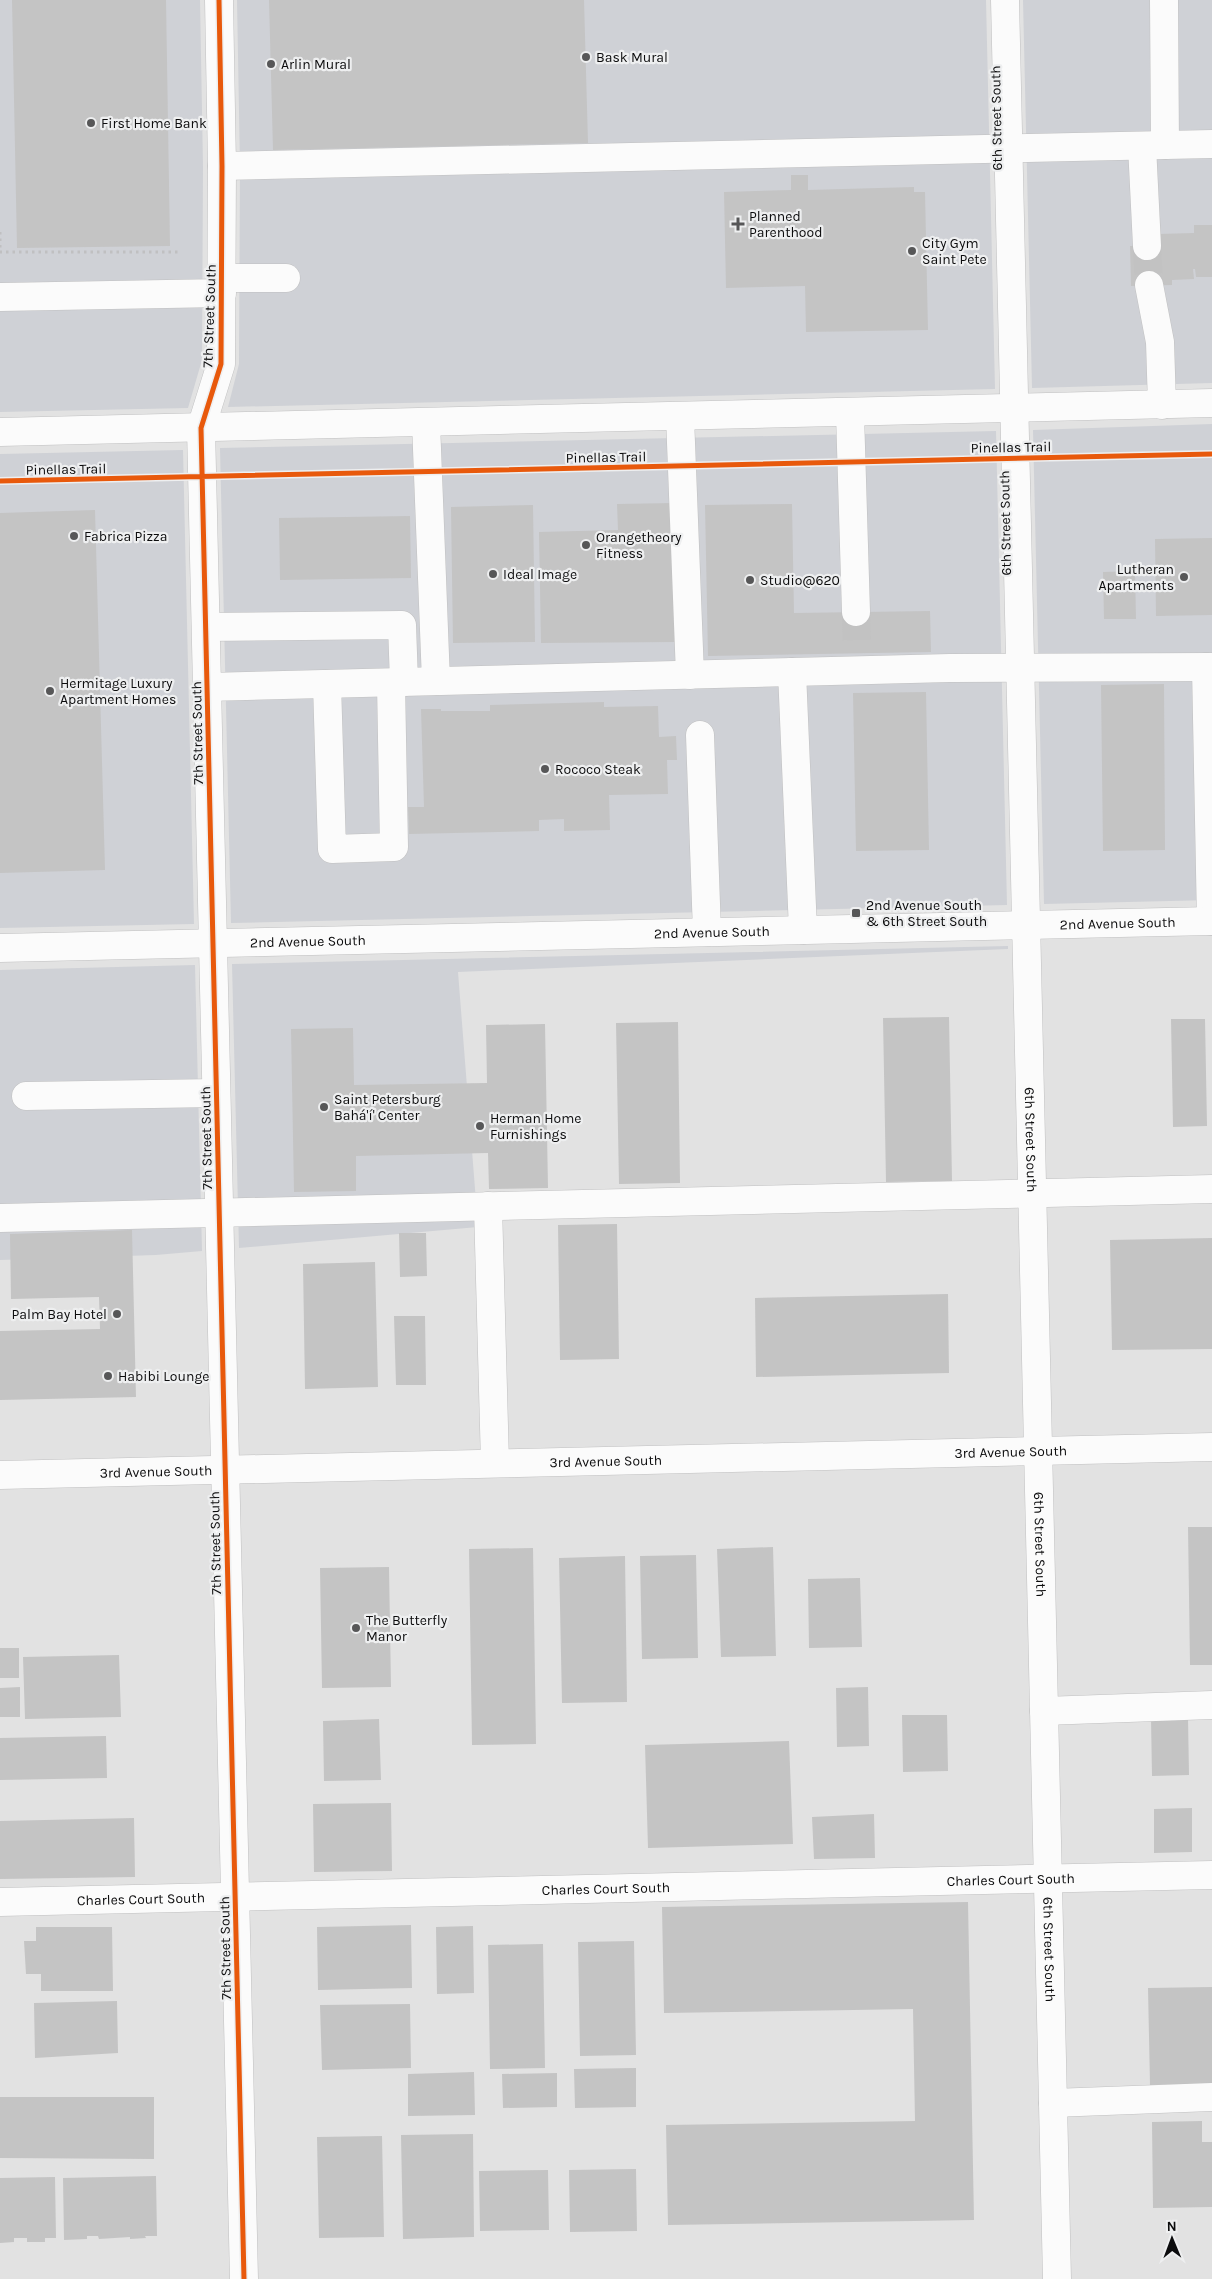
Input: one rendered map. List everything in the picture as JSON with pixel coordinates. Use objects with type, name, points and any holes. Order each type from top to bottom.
[{"type":"street","name":"7th Street South","points":[[219,0],[222,166],[221,364],[201,428],[244,2279]]},
{"type":"street","name":"6th Street South","points":[[1005,0],[1057,2279]]},
{"type":"street","points":[[1147,246],[1164,0]]},
{"type":"street","points":[[222,166],[1212,144]]},
{"type":"street","points":[[0,297],[222,286],[286,278]]},
{"type":"street","points":[[1149,286],[1160,342],[1162,405]]},
{"type":"street","points":[[0,432],[850,414],[1212,404]]},
{"type":"street","points":[[850,414],[856,612]]},
{"type":"street","points":[[680,417],[690,675]]},
{"type":"street","points":[[426,423],[436,681]]},
{"type":"street","points":[[206,627],[402,625],[397,682],[394,847],[332,849],[327,684]]},
{"type":"street","points":[[207,687],[792,672],[858,662],[1020,667],[1209,667],[1212,921]]},
{"type":"street","points":[[792,672],[803,930]]},
{"type":"street","points":[[700,736],[707,932]]},
{"type":"street","name":"2nd Avenue South","points":[[0,948],[1212,921]]},
{"type":"street","points":[[26,1096],[216,1093]]},
{"type":"street","points":[[0,1218],[1212,1189]]},
{"type":"street","points":[[488,1206],[495,1463]]},
{"type":"street","name":"3rd Avenue South","points":[[0,1475],[1212,1447]]},
{"type":"street","points":[[1044,1710],[1212,1705]]},
{"type":"street","name":"Charles Court South","points":[[0,1902],[1212,1875]]},
{"type":"street","points":[[1053,2103],[1212,2097]]},
{"type":"path","points":[[0,232],[0,252],[180,252]]},
{"type":"shaded area","points":[[0,0],[200,0],[203,167],[202,360],[188,408],[0,412]]},
{"type":"shaded area","points":[[237,0],[986,0],[995,389],[228,407],[239,364],[240,166]]},
{"type":"shaded area","points":[[1023,0],[1212,0],[1212,383],[1032,388]]},
{"type":"shaded area","points":[[1212,424],[1212,900],[1044,904],[1033,430]]},
{"type":"shaded area","points":[[996,431],[1007,905],[231,923],[220,448]]},
{"type":"shaded area","points":[[183,450],[194,924],[0,928],[0,454]]},
{"type":"shaded area","points":[[1008,946],[1008,949],[458,972],[478,1227],[239,1248],[232,964]]},
{"type":"shaded area","points":[[195,965],[202,1251],[156,1255],[0,1260],[0,970]]},
{"type":"building","name":"First Home Bank","points":[[12,0],[166,0],[170,246],[17,248]]},
{"type":"building","points":[[269,0],[584,0],[588,143],[273,150]]},
{"type":"building","points":[[791,175],[808,175],[808,190],[914,187],[914,192],[925,192],[928,330],[806,332],[805,286],[726,288],[724,192],[791,190]]},
{"type":"building","points":[[1194,225],[1212,225],[1212,277],[1196,277],[1195,269],[1193,269],[1194,279],[1172,280],[1172,285],[1131,286],[1130,246],[1158,246],[1158,234],[1194,233]]},
{"type":"building","points":[[674,503],[677,642],[541,643],[539,532],[618,530],[617,504]]},
{"type":"building","name":"Studio@620","points":[[792,504],[794,613],[930,611],[931,652],[708,656],[705,505]]},
{"type":"building","name":"Ideal Image","points":[[533,505],[535,642],[453,643],[451,507]]},
{"type":"building","name":"Hermitage Luxury Apartment Homes","points":[[95,510],[105,870],[0,873],[0,513]]},
{"type":"building","points":[[410,516],[411,578],[280,580],[279,518]]},
{"type":"building","name":"Lutheran Apartments","points":[[1212,538],[1212,615],[1156,616],[1155,539]]},
{"type":"building","points":[[1135,571],[1136,619],[1104,619],[1103,572]]},
{"type":"building","points":[[1164,684],[1165,850],[1103,851],[1101,685]]},
{"type":"building","points":[[926,692],[929,850],[856,851],[853,693]]},
{"type":"building","name":"Rococo Steak","points":[[604,702],[604,707],[658,706],[659,737],[676,736],[677,760],[667,760],[668,794],[609,795],[610,830],[564,831],[564,819],[539,820],[539,831],[409,834],[408,807],[424,807],[421,709],[490,711],[490,705]]},
{"type":"building","points":[[949,1017],[952,1181],[886,1182],[883,1018]]},
{"type":"building","points":[[1171,1019],[1205,1019],[1207,1126],[1173,1127]]},
{"type":"building","points":[[678,1022],[680,1183],[619,1184],[616,1023]]},
{"type":"building","points":[[545,1024],[548,1188],[489,1189],[488,1153],[356,1156],[356,1191],[294,1192],[291,1029],[353,1028],[354,1085],[487,1083],[486,1025]]},
{"type":"building","points":[[617,1224],[619,1359],[560,1360],[558,1225]]},
{"type":"building","name":"Palm Bay Hotel","points":[[132,1230],[136,1397],[0,1400],[0,1331],[100,1329],[99,1297],[11,1299],[10,1234]]},
{"type":"building","points":[[399,1233],[426,1233],[427,1276],[400,1277]]},
{"type":"building","points":[[1212,1238],[1212,1349],[1112,1350],[1110,1240]]},
{"type":"building","points":[[375,1262],[378,1387],[305,1389],[303,1264]]},
{"type":"building","points":[[948,1294],[949,1373],[756,1377],[755,1298]]},
{"type":"building","points":[[394,1316],[425,1316],[426,1385],[396,1385]]},
{"type":"building","points":[[1188,1527],[1212,1527],[1212,1665],[1190,1665]]},
{"type":"building","points":[[773,1547],[776,1656],[721,1657],[717,1549]]},
{"type":"building","points":[[533,1548],[536,1744],[472,1745],[469,1549]]},
{"type":"building","points":[[696,1555],[698,1658],[642,1659],[640,1556]]},
{"type":"building","points":[[625,1556],[627,1702],[562,1703],[559,1558]]},
{"type":"building","name":"The Butterfly Manor","points":[[389,1567],[391,1687],[322,1688],[320,1568]]},
{"type":"building","points":[[860,1578],[862,1647],[809,1648],[808,1579]]},
{"type":"building","points":[[0,1648],[19,1648],[19,1678],[0,1678]]},
{"type":"building","points":[[119,1655],[121,1717],[25,1719],[23,1657]]},
{"type":"building","points":[[20,1687],[20,1717],[0,1717],[0,1688]]},
{"type":"building","points":[[868,1687],[869,1746],[837,1747],[836,1688]]},
{"type":"building","points":[[902,1715],[947,1715],[948,1771],[903,1772]]},
{"type":"building","points":[[1151,1718],[1188,1718],[1189,1775],[1152,1776]]},
{"type":"building","points":[[379,1719],[381,1780],[324,1781],[323,1721]]},
{"type":"building","points":[[106,1736],[107,1778],[0,1780],[0,1738]]},
{"type":"building","points":[[789,1741],[793,1844],[648,1848],[645,1745]]},
{"type":"building","points":[[391,1803],[392,1871],[314,1872],[313,1804]]},
{"type":"building","points":[[1192,1808],[1192,1852],[1154,1853],[1154,1809]]},
{"type":"building","points":[[874,1814],[875,1858],[814,1859],[812,1817]]},
{"type":"building","points":[[134,1818],[135,1877],[0,1879],[0,1821]]},
{"type":"building","points":[[968,1902],[974,2220],[668,2225],[666,2125],[915,2121],[913,2009],[664,2013],[662,1907]]},
{"type":"building","points":[[411,1925],[412,1988],[318,1990],[317,1927]]},
{"type":"building","points":[[473,1926],[474,1993],[437,1994],[436,1927]]},
{"type":"building","points":[[36,1927],[112,1927],[113,1991],[41,1991],[41,1974],[26,1974],[24,1941],[36,1941]]},
{"type":"building","points":[[634,1941],[636,2055],[580,2056],[578,1942]]},
{"type":"building","points":[[543,1944],[545,2068],[490,2069],[488,1945]]},
{"type":"building","points":[[1212,1987],[1212,2084],[1150,2085],[1148,1988]]},
{"type":"building","points":[[117,2001],[118,2053],[35,2058],[34,2003]]},
{"type":"building","points":[[410,2004],[411,2068],[322,2070],[320,2005]]},
{"type":"building","points":[[636,2068],[636,2107],[575,2108],[574,2069]]},
{"type":"building","points":[[474,2072],[475,2115],[408,2116],[408,2074]]},
{"type":"building","points":[[557,2073],[557,2107],[503,2108],[502,2074]]},
{"type":"building","points":[[0,2097],[154,2097],[154,2159],[0,2158]]},
{"type":"building","points":[[1202,2121],[1202,2142],[1212,2142],[1212,2207],[1153,2208],[1152,2122]]},
{"type":"building","points":[[473,2134],[474,2237],[403,2239],[401,2135]]},
{"type":"building","points":[[382,2136],[384,2237],[319,2238],[317,2137]]},
{"type":"building","points":[[636,2169],[637,2231],[570,2232],[569,2170]]},
{"type":"building","points":[[548,2170],[549,2230],[480,2231],[479,2171]]},
{"type":"building","points":[[156,2176],[157,2236],[130,2239],[130,2237],[99,2239],[98,2236],[87,2236],[87,2239],[64,2240],[63,2178]]},
{"type":"building","points":[[55,2177],[56,2238],[45,2238],[45,2242],[27,2242],[27,2238],[14,2238],[14,2242],[0,2243],[0,2178]]},
{"type":"tunnel","points":[[1147,246],[1149,285]]},
{"type":"tunnel","points":[[856,612],[857,653]]},
{"type":"cycle path","points":[[219,0],[222,166],[221,364],[201,428],[244,2279]]},
{"type":"cycle path","name":"Pinellas Trail","points":[[0,481],[1212,454]]},
{"type":"place","name":"Bask Mural","points":[[586,57]]},
{"type":"place","name":"Arlin Mural","points":[[271,64]]},
{"type":"place","name":"First Home Bank","points":[[91,123]]},
{"type":"place","name":"Planned Parenthood","points":[[738,224]]},
{"type":"place","name":"City Gym Saint Pete","points":[[912,251]]},
{"type":"place","name":"Fabrica Pizza","points":[[74,536]]},
{"type":"place","name":"Orangetheory Fitness","points":[[586,545]]},
{"type":"place","name":"Ideal Image","points":[[493,574]]},
{"type":"place","name":"Lutheran Apartments","points":[[1184,577]]},
{"type":"place","name":"Studio@620","points":[[750,580]]},
{"type":"place","name":"Hermitage Luxury Apartment Homes","points":[[50,691]]},
{"type":"place","name":"Rococo Steak","points":[[545,769]]},
{"type":"place","name":"2nd Avenue South & 6th Street South","points":[[856,913]]},
{"type":"place","name":"Saint Petersburg Bahá'í' Center","points":[[324,1107]]},
{"type":"place","name":"Herman Home Furnishings","points":[[480,1126]]},
{"type":"place","name":"Palm Bay Hotel","points":[[117,1314]]},
{"type":"place","name":"Habibi Lounge","points":[[108,1376]]},
{"type":"place","name":"The Butterfly Manor","points":[[356,1628]]}]
